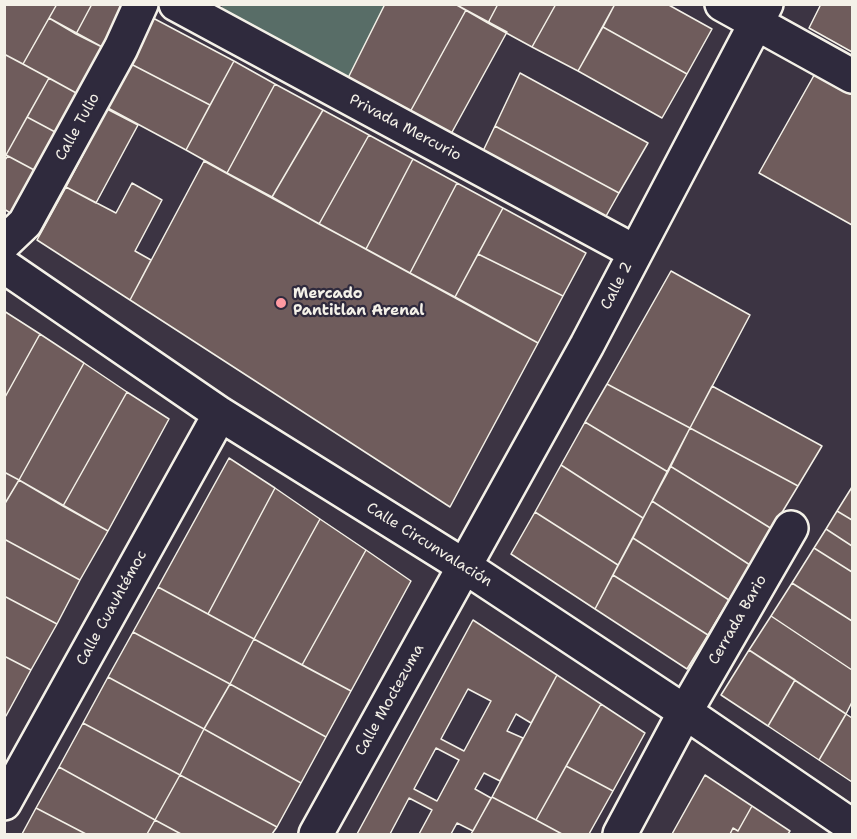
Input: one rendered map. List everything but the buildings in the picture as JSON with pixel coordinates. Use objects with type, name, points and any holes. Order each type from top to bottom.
[{"type":"street","name":"Calle Tulio","points":[[4,243],[25,223],[121,48],[141,4]]},
{"type":"street","name":"Privada Mercurio","points":[[176,4],[635,252]]},
{"type":"street","points":[[722,4],[761,14],[852,76]]},
{"type":"street","name":"Calle 2","points":[[464,566],[587,345],[761,14]]},
{"type":"street","name":"Calle Circunvalación","points":[[4,266],[220,414],[464,566],[852,826]]},
{"type":"street","name":"Calle Cuauhtémoc","points":[[4,802],[220,414]]},
{"type":"street","name":"Cerrada Bario","points":[[620,834],[685,712],[791,528]]},
{"type":"street","name":"Calle Moctezuma","points":[[316,834],[464,566]]},
{"type":"green space","points":[[223,4],[385,5],[348,78],[221,9]]},
{"type":"place","name":"Mercado Pantitlan Arenal","points":[[281,303]]}]
